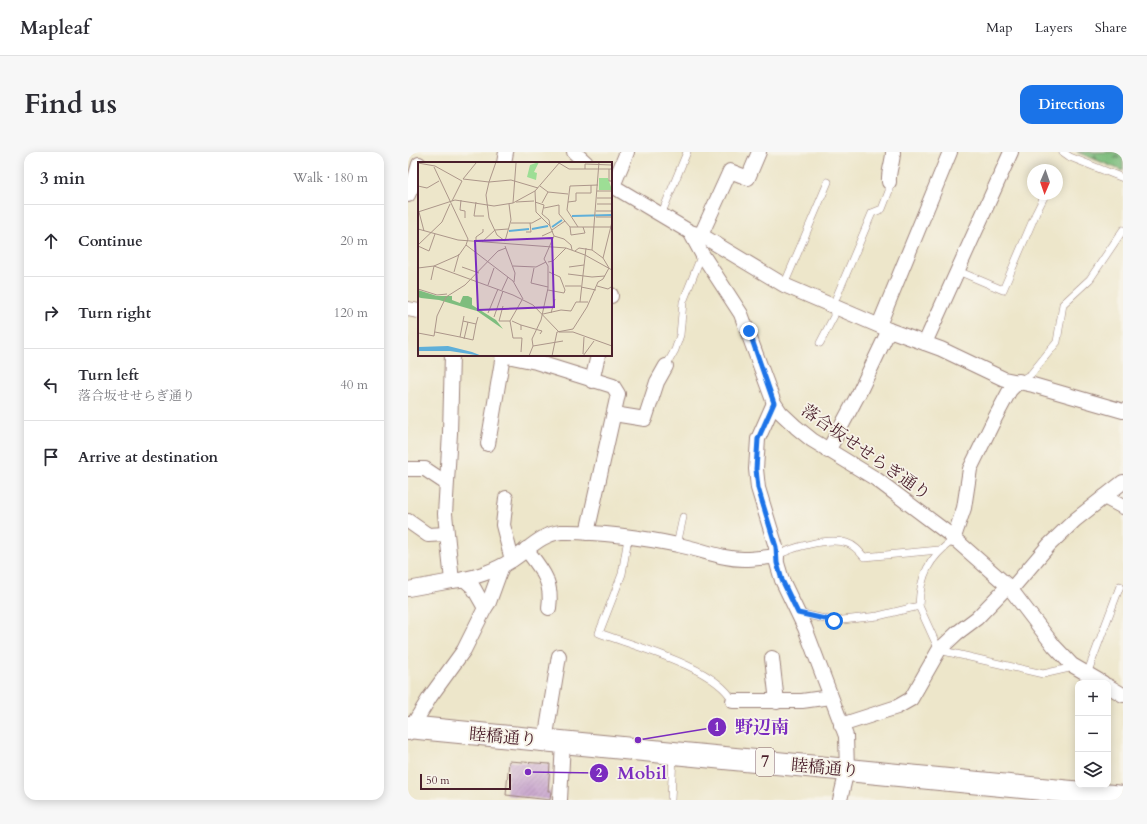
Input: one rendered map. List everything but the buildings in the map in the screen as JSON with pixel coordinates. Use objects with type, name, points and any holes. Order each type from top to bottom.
[{"type":"main road","name":"睦橋通り","points":[[409,729],[847,770],[1061,795],[1119,798]]},
{"type":"street","points":[[420,162],[422,152]]},
{"type":"street","points":[[504,162],[506,152]]},
{"type":"street","points":[[574,152],[585,162]]},
{"type":"street","points":[[627,152],[612,186],[784,285],[925,343],[1004,379],[1019,381],[1123,410]]},
{"type":"street","points":[[696,233],[730,171],[748,178],[759,152]]},
{"type":"street","points":[[889,182],[888,173],[893,158],[893,152]]},
{"type":"street","points":[[828,451],[859,393],[950,152]]},
{"type":"street","points":[[925,343],[1011,152]]},
{"type":"street","points":[[408,195],[418,168]]},
{"type":"street","name":"落合坂せせらぎ通り","points":[[696,233],[702,254],[741,314],[774,403],[780,412],[796,428],[828,451],[876,479],[1009,587],[1054,646],[1082,670],[1098,680]]},
{"type":"street","points":[[408,309],[418,311]]},
{"type":"street","points":[[452,356],[450,433],[446,483],[446,534],[458,580]]},
{"type":"street","points":[[488,444],[502,356]]},
{"type":"street","points":[[510,356],[536,359],[592,381],[613,386],[618,394],[587,533]]},
{"type":"street","points":[[592,381],[598,356]]},
{"type":"street","points":[[614,414],[645,419],[658,382],[666,366]]},
{"type":"street","points":[[953,540],[964,508],[970,468],[994,418],[1010,390],[1019,381]]},
{"type":"street","points":[[774,403],[758,439],[756,469],[758,488],[776,547],[782,580],[798,613],[846,736],[847,770],[844,798]]},
{"type":"street","points":[[408,469],[425,469],[446,483]]},
{"type":"street","points":[[841,725],[897,707],[911,699],[939,650],[986,610],[1004,590],[1014,586],[1049,545],[1123,482]]},
{"type":"street","points":[[1104,497],[1123,507]]},
{"type":"street","points":[[409,729],[464,650],[507,563],[503,525],[506,498]]},
{"type":"street","points":[[408,520],[428,535],[446,534]]},
{"type":"street","points":[[408,589],[458,580],[507,563],[550,534],[587,533],[628,538],[677,545],[726,558],[744,559],[777,556]]},
{"type":"street","points":[[526,549],[544,573],[550,586],[551,595],[549,608]]},
{"type":"street","points":[[458,580],[473,587],[485,608]]},
{"type":"street","points":[[559,656],[554,742],[560,800]]},
{"type":"street","points":[[772,658],[777,702]]},
{"type":"street","points":[[1111,688],[1123,695]]},
{"type":"street","points":[[733,701],[802,702],[830,697]]},
{"type":"lane","points":[[661,215],[687,152]]},
{"type":"lane","points":[[1063,152],[1070,157],[1123,178]]},
{"type":"lane","points":[[784,285],[828,182]]},
{"type":"lane","points":[[820,343],[834,316],[833,305],[872,213],[882,209],[889,191],[889,182]]},
{"type":"lane","points":[[958,271],[1003,290],[1042,200]]},
{"type":"lane","points":[[1019,381],[1031,374],[1057,342],[1063,304],[1090,279],[1123,230]]},
{"type":"lane","points":[[666,366],[675,350],[680,335],[683,302],[702,254]]},
{"type":"lane","points":[[677,545],[683,516]]},
{"type":"lane","points":[[628,538],[622,574],[599,633],[674,660],[699,671],[729,693],[733,701]]},
{"type":"lane","points":[[953,540],[939,550],[922,579],[919,606],[939,650],[1043,674],[1082,670],[1120,586]]},
{"type":"lane","points":[[777,556],[785,551],[825,541],[846,542],[854,547],[864,557],[939,550]]},
{"type":"lane","points":[[798,613],[834,621],[878,616],[919,606]]},
{"type":"lane","points":[[671,800],[673,753]]},
{"type":"green space","points":[[1077,152],[1123,152],[1123,171]]},
{"type":"place","name":"野辺南","points":[[638,740]]},
{"type":"place","name":"Mobil","points":[[528,772]]},
{"type":"route","points":[[749,331],[774,403],[758,439],[756,469],[758,488],[776,547],[777,563],[782,580],[798,613],[834,621]]}]
